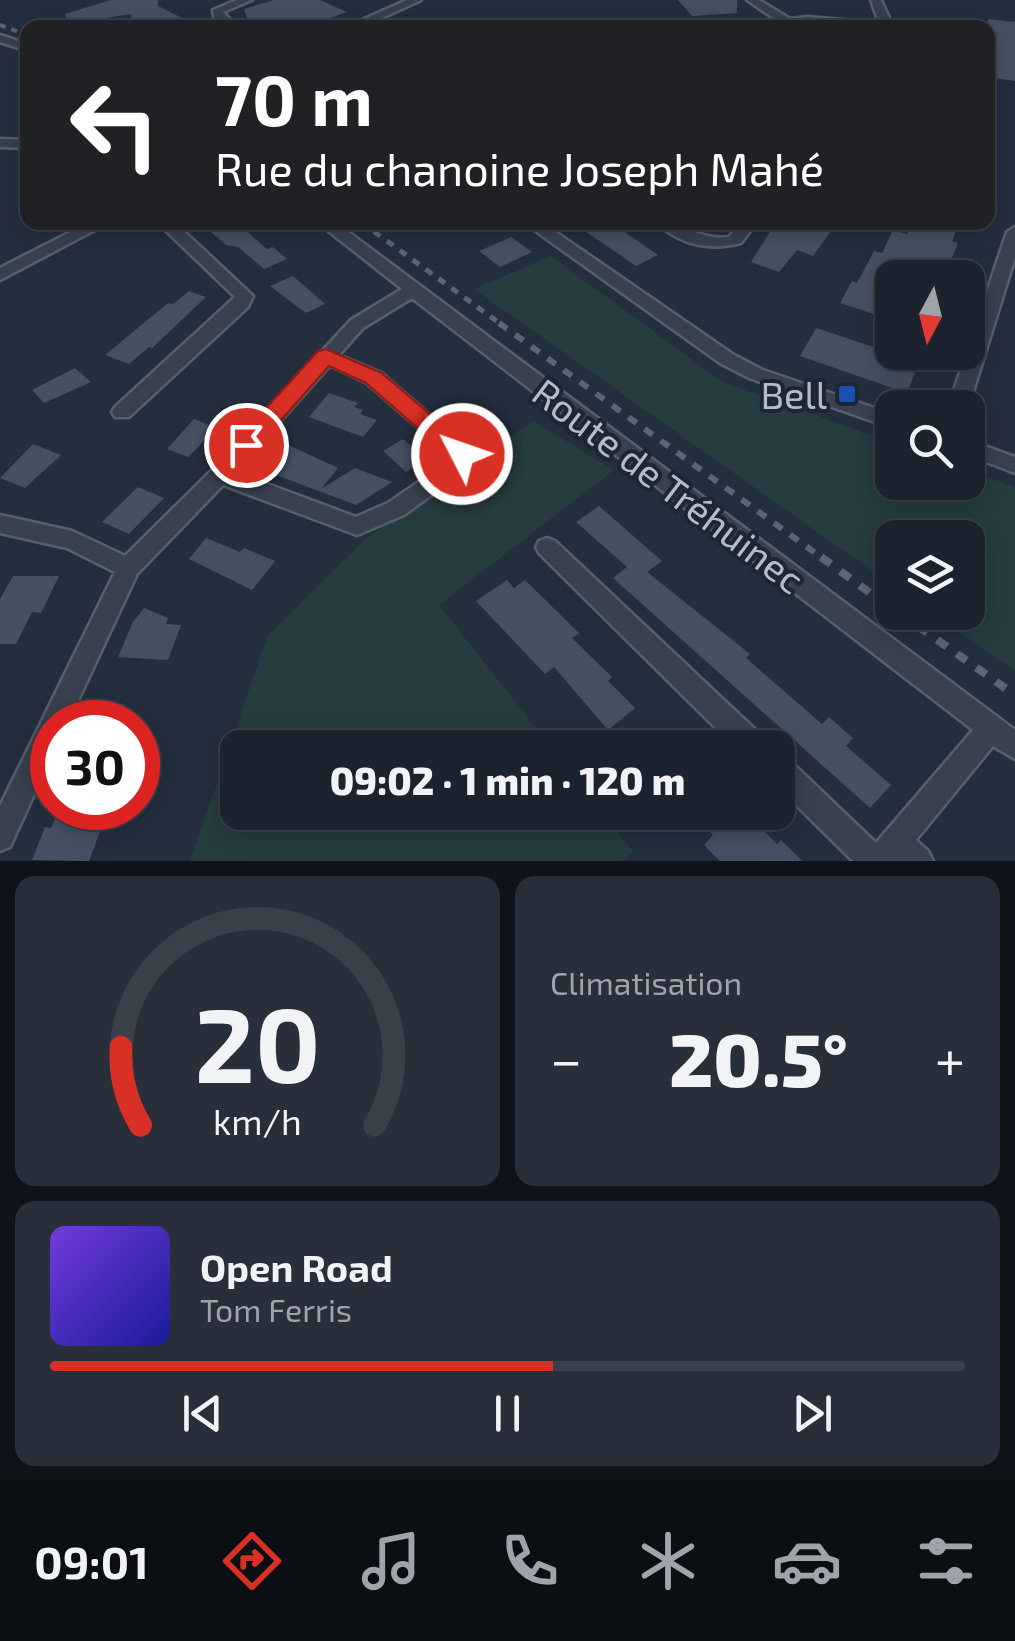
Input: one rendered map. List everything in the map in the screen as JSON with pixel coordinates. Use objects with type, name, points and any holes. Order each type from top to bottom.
[{"type":"street","points":[[223,20],[218,10],[247,0]]},
{"type":"street","points":[[378,0],[396,6]]},
{"type":"street","points":[[366,20],[416,0]]},
{"type":"street","points":[[752,0],[783,20]]},
{"type":"street","points":[[0,276],[88,230]]},
{"type":"street","points":[[122,412],[242,303],[244,296],[173,230]]},
{"type":"street","name":"Route de Tréhuinec","points":[[334,230],[1015,746]]},
{"type":"street","points":[[542,230],[727,359],[756,374],[875,415]]},
{"type":"street","points":[[676,230],[712,244],[735,240],[743,230]]},
{"type":"street","points":[[964,390],[1015,232]]},
{"type":"street","points":[[66,700],[128,568],[220,475],[357,324],[411,291]]},
{"type":"street","points":[[220,475],[358,526],[396,509],[460,464],[462,454],[374,378],[326,356]]},
{"type":"street","points":[[985,454],[1015,465]]},
{"type":"street","points":[[0,524],[72,540],[128,568]]},
{"type":"street","points":[[547,547],[736,730]]},
{"type":"street","points":[[795,782],[892,856],[991,728]]},
{"type":"street","points":[[0,838],[30,775]]},
{"type":"green space","points":[[551,256],[721,381],[875,437],[875,500],[985,500],[985,476],[1015,487],[1015,671],[956,630],[985,630],[985,520],[875,520],[875,573],[474,289]]},
{"type":"green space","points":[[533,421],[614,470],[439,605],[538,730],[235,730],[268,635],[366,539]]},
{"type":"green space","points":[[220,774],[220,830],[616,830],[633,851],[622,861],[190,861]]},
{"type":"building","points":[[111,0],[158,0],[158,6],[186,20],[132,20],[131,14],[67,20],[65,14]]},
{"type":"building","points":[[274,0],[320,0],[347,12],[325,20],[247,20],[244,9]]},
{"type":"building","points":[[678,0],[737,0],[737,13],[692,16]]},
{"type":"building","points":[[988,19],[1015,22],[1015,81],[995,78],[995,20]]},
{"type":"building","points":[[245,230],[267,249],[273,247],[287,259],[264,269],[238,247],[226,245],[210,231]]},
{"type":"building","points":[[584,230],[622,230],[658,255],[636,266]]},
{"type":"building","points":[[771,230],[832,230],[813,256],[797,250],[779,272],[751,262]]},
{"type":"building","points":[[893,230],[907,234],[910,230],[951,230],[956,231],[952,241],[958,243],[951,260],[875,260],[875,314],[840,303],[852,281],[857,283],[874,251],[882,253]]},
{"type":"building","points":[[511,237],[532,252],[500,267],[479,251]]},
{"type":"building","points":[[293,276],[325,304],[306,313],[270,286]]},
{"type":"building","points":[[189,291],[206,297],[152,348],[129,364],[105,355],[168,303],[173,304]]},
{"type":"building","points":[[816,328],[875,347],[875,370],[916,370],[908,390],[898,390],[800,356]]},
{"type":"building","points":[[75,368],[91,382],[44,403],[32,390]]},
{"type":"building","points":[[329,393],[358,403],[354,407],[363,410],[360,414],[377,420],[363,437],[309,417]]},
{"type":"building","points":[[194,419],[214,427],[205,440],[188,457],[167,449]]},
{"type":"building","points":[[403,439],[426,459],[406,472],[383,451]]},
{"type":"building","points":[[33,444],[61,455],[25,488],[0,478]]},
{"type":"building","points":[[286,444],[338,468],[321,489],[355,468],[392,482],[356,505],[263,470]]},
{"type":"building","points":[[138,487],[164,498],[129,534],[102,522]]},
{"type":"building","points":[[599,506],[662,561],[647,572],[750,654],[746,658],[822,724],[829,717],[853,738],[846,746],[891,785],[870,808],[795,741],[795,730],[783,730],[613,578],[627,567],[576,522]]},
{"type":"building","points":[[206,538],[275,561],[252,590],[189,559]]},
{"type":"building","points":[[13,576],[59,576],[41,613],[32,612],[16,644],[0,644],[0,599]]},
{"type":"building","points":[[507,580],[514,588],[525,580],[579,633],[572,638],[612,677],[608,681],[635,708],[608,730],[554,667],[545,674],[476,601]]},
{"type":"building","points":[[144,608],[168,618],[166,624],[181,625],[168,660],[118,657],[133,622]]},
{"type":"building","points":[[44,830],[101,830],[89,861],[32,860]]},
{"type":"building","points":[[708,830],[763,830],[777,844],[781,840],[802,861],[720,861],[704,845],[713,835]]},
{"type":"railway","points":[[0,25],[20,32]]},
{"type":"railway","points":[[372,230],[502,325]]},
{"type":"railway","points":[[499,323],[825,560]]},
{"type":"railway","points":[[821,557],[875,597]]},
{"type":"railway","points":[[923,630],[1015,695]]},
{"type":"place","name":"Bell","points":[[847,394]]},
{"type":"route","points":[[246,445],[326,356],[374,378],[462,454]]}]
